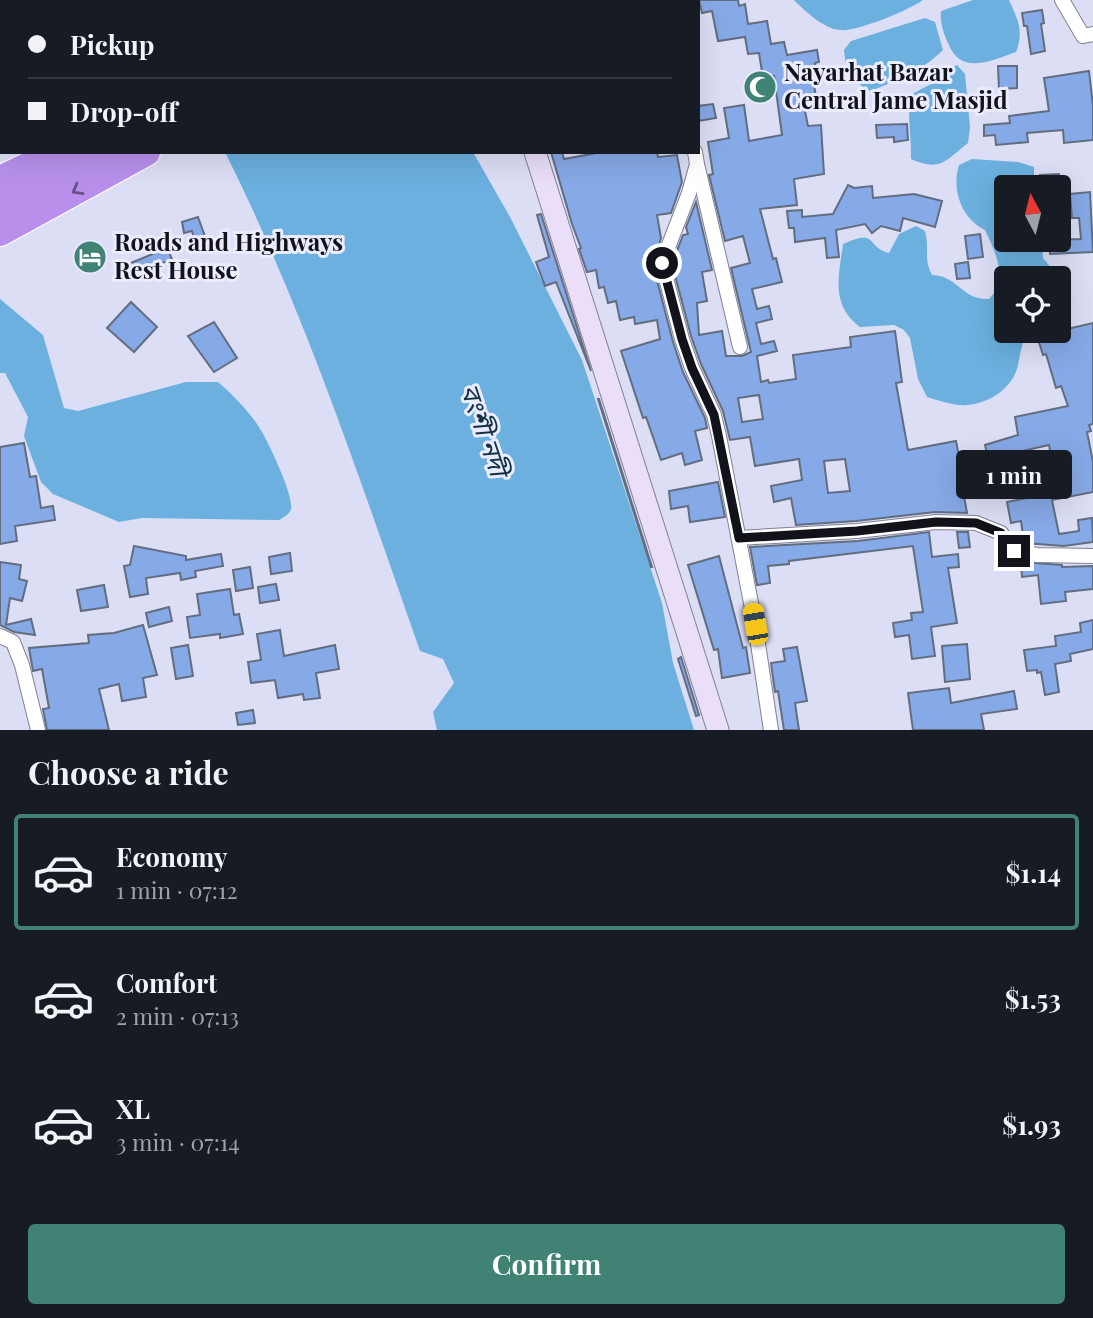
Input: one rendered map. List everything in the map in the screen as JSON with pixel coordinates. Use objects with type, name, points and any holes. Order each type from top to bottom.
[{"type":"highway","points":[[0,180],[54,154]]},
{"type":"highway","points":[[0,203],[103,154]]},
{"type":"highway","points":[[0,232],[141,155]]},
{"type":"street","points":[[1062,0],[1083,36],[1093,34]]},
{"type":"street","points":[[536,154],[718,730]]},
{"type":"street","points":[[696,158],[740,347]]},
{"type":"street","points":[[696,158],[689,193],[662,263],[685,349],[714,415],[739,538],[771,730]]},
{"type":"street","points":[[739,538],[857,531],[936,522],[976,523],[1001,533],[1014,551],[1037,555],[1093,556]]},
{"type":"street","points":[[0,636],[13,642],[18,654],[38,730]]},
{"type":"water","points":[[794,0],[923,0],[883,20],[858,28],[840,30],[821,23]]},
{"type":"water","points":[[973,0],[1009,0],[1019,26],[1020,38],[1016,52],[977,63],[960,60],[954,53],[943,31],[941,11]]},
{"type":"water","points":[[925,18],[935,22],[943,50],[927,64],[871,91],[854,80],[846,65],[844,50],[851,41]]},
{"type":"water","points":[[957,65],[965,74],[970,127],[968,143],[942,163],[929,165],[911,159],[909,117],[912,94],[933,83]]},
{"type":"water","name":"বংশী নদী","points":[[226,154],[474,154],[510,217],[582,360],[662,603],[673,663],[694,730],[437,730],[433,712],[454,683],[443,659],[420,651],[330,398],[254,212]]},
{"type":"water","points":[[972,159],[1018,162],[1034,167],[1034,175],[994,175],[994,251],[985,230],[970,219],[960,203],[956,184],[959,165]]},
{"type":"water","points":[[916,226],[925,231],[932,275],[948,279],[972,296],[989,299],[994,292],[994,343],[1024,343],[1010,382],[996,395],[969,405],[947,403],[927,397],[918,379],[910,338],[904,330],[894,325],[860,327],[844,309],[839,289],[843,244],[867,238],[889,253],[899,234]]},
{"type":"water","points":[[994,252],[1043,252],[1043,258],[1050,266],[998,266]]},
{"type":"water","points":[[0,299],[43,335],[64,408],[78,411],[186,382],[218,382],[258,425],[289,493],[289,513],[279,520],[142,518],[119,522],[53,494],[41,482],[24,436],[28,417],[5,373],[0,373]]},
{"type":"building","points":[[700,0],[738,0],[739,6],[745,4],[748,24],[767,21],[771,44],[784,42],[787,55],[817,50],[819,62],[815,63],[817,79],[813,79],[817,103],[804,106],[808,126],[821,125],[824,174],[794,179],[797,205],[760,209],[782,282],[752,289],[757,309],[769,306],[772,319],[756,323],[761,344],[774,341],[777,351],[757,356],[761,382],[796,379],[793,355],[851,347],[850,337],[895,331],[902,382],[896,383],[908,450],[956,441],[960,461],[980,457],[985,481],[962,485],[967,513],[935,512],[796,525],[791,498],[774,502],[771,486],[802,480],[799,459],[755,466],[750,437],[730,440],[723,411],[691,336],[672,264],[683,235],[688,234],[686,227],[696,202],[712,270],[702,272],[707,301],[697,303],[699,335],[722,331],[726,356],[742,356],[751,352],[731,268],[750,263],[743,236],[725,241],[709,175],[713,174],[708,142],[729,138],[724,108],[744,105],[749,141],[782,135],[774,76],[763,78],[759,53],[748,54],[745,37],[718,41],[712,11],[702,13]],"holes":[[[759,395],[763,419],[742,422],[738,398]],[[845,459],[850,491],[828,493],[824,461]]]},
{"type":"building","points":[[1042,10],[1045,51],[1031,54],[1022,13]]},
{"type":"building","points":[[998,66],[1017,66],[1017,88],[999,89]]},
{"type":"building","points":[[1089,71],[1093,140],[1064,143],[1063,130],[1027,133],[1028,142],[996,145],[995,135],[984,136],[984,125],[1010,123],[1009,116],[1049,111],[1044,78]]},
{"type":"building","points":[[713,104],[716,118],[700,121],[700,106]]},
{"type":"building","points":[[907,124],[908,140],[894,142],[894,137],[877,138],[876,125]]},
{"type":"building","points":[[552,154],[563,154],[564,159],[591,154],[657,154],[658,157],[677,155],[682,182],[671,213],[657,215],[661,238],[653,265],[683,372],[705,418],[707,428],[695,431],[702,460],[685,465],[682,453],[661,460],[646,417],[643,418],[621,351],[660,339],[657,320],[635,324],[634,317],[620,320],[616,301],[608,303],[604,287],[599,288],[596,270],[587,272]]},
{"type":"building","points":[[848,185],[854,188],[872,186],[873,198],[914,194],[942,201],[935,227],[903,218],[900,231],[881,226],[872,233],[865,224],[836,230],[839,257],[827,258],[825,238],[795,242],[794,228],[789,228],[787,211],[802,210],[802,217],[833,214]]},
{"type":"building","points":[[1090,192],[1093,252],[1050,254],[1071,252],[1071,239],[1081,239],[1079,218],[1072,218],[1071,194]]},
{"type":"building","points":[[541,214],[591,371],[556,282],[545,286],[536,262],[549,257],[537,215]]},
{"type":"building","points":[[198,217],[207,242],[196,246],[192,231],[184,233],[182,222]]},
{"type":"building","points":[[980,234],[983,257],[968,259],[965,236]]},
{"type":"building","points":[[167,248],[172,259],[133,276],[126,265]]},
{"type":"building","points":[[968,262],[970,278],[957,279],[955,264]]},
{"type":"building","points":[[131,302],[157,327],[134,352],[107,328]]},
{"type":"building","points":[[214,322],[237,358],[214,372],[188,336]]},
{"type":"building","points":[[1093,323],[1093,424],[1089,425],[1091,431],[1087,432],[1093,462],[1093,492],[1052,500],[1059,534],[1079,531],[1078,520],[1092,518],[1093,542],[1064,546],[1024,543],[1021,521],[1011,523],[1007,502],[1050,493],[1045,468],[1053,467],[1049,445],[1018,452],[1022,471],[1007,474],[1005,462],[990,465],[985,445],[1018,435],[1015,417],[1068,406],[1061,386],[1056,388],[1046,354],[1043,355],[1039,343],[1071,343],[1071,328]]},
{"type":"building","points":[[599,399],[652,567],[651,567]]},
{"type":"building","points":[[24,443],[30,477],[36,476],[41,508],[53,506],[55,520],[15,526],[17,541],[0,544],[0,447]]},
{"type":"building","points":[[718,482],[725,517],[690,522],[688,506],[671,509],[669,491]]},
{"type":"building","points":[[929,532],[932,557],[958,554],[959,567],[948,568],[957,623],[931,627],[935,656],[912,659],[909,635],[895,637],[893,623],[912,620],[911,613],[923,612],[913,546],[768,566],[770,583],[757,585],[750,547],[858,541]]},
{"type":"building","points":[[957,532],[968,532],[970,547],[959,548]]},
{"type":"building","points":[[134,546],[186,556],[186,560],[221,554],[223,566],[195,571],[196,577],[181,580],[180,573],[146,578],[148,594],[130,597],[124,566],[130,565]]},
{"type":"building","points":[[290,553],[292,571],[271,574],[269,557]]},
{"type":"building","points":[[719,556],[743,648],[746,647],[750,673],[722,678],[718,649],[714,650],[688,565]]},
{"type":"building","points":[[0,562],[21,565],[19,579],[27,581],[22,601],[10,598],[6,625],[31,619],[35,635],[14,632],[0,625]]},
{"type":"building","points":[[1021,562],[1062,567],[1093,566],[1093,589],[1065,592],[1066,601],[1041,604],[1038,575],[1022,577]]},
{"type":"building","points":[[250,567],[253,588],[236,591],[233,570]]},
{"type":"building","points":[[276,584],[279,600],[260,603],[258,587]]},
{"type":"building","points":[[104,585],[108,607],[81,611],[77,590]]},
{"type":"building","points":[[230,589],[234,615],[239,614],[243,634],[220,638],[220,634],[190,638],[187,617],[200,615],[197,594]]},
{"type":"building","points":[[169,607],[172,621],[149,627],[146,613]]},
{"type":"building","points":[[1093,620],[1093,649],[1070,654],[1071,661],[1055,664],[1059,692],[1045,695],[1041,672],[1027,671],[1024,650],[1056,646],[1055,636],[1081,632],[1080,623]]},
{"type":"building","points":[[143,625],[157,675],[143,678],[146,697],[122,701],[119,684],[99,689],[109,730],[47,730],[43,709],[49,708],[42,669],[33,671],[29,648],[89,643],[88,635],[114,633]]},
{"type":"building","points":[[280,630],[284,656],[335,645],[339,669],[316,673],[320,698],[304,700],[303,694],[278,698],[275,680],[251,683],[248,662],[261,660],[257,634]]},
{"type":"building","points":[[967,644],[970,679],[945,682],[942,646]]},
{"type":"building","points":[[188,645],[193,676],[176,679],[171,648]]},
{"type":"building","points":[[797,647],[807,701],[795,703],[799,730],[784,730],[771,663],[785,661],[783,649]]},
{"type":"building","points":[[681,657],[699,715],[696,716],[678,659]]},
{"type":"building","points":[[949,688],[951,703],[1014,691],[1017,709],[981,714],[984,730],[913,730],[908,693]]},
{"type":"building","points":[[253,710],[255,723],[238,725],[236,713]]},
{"type":"place","name":"Nayarhat Bazar Central Jame Masjid","points":[[760,87]]},
{"type":"place","name":"Roads and Highways Rest House","points":[[90,257]]},
{"type":"route","points":[[662,263],[682,339],[714,415],[739,538],[796,536],[936,522],[976,523],[1001,533],[1014,551]]}]
